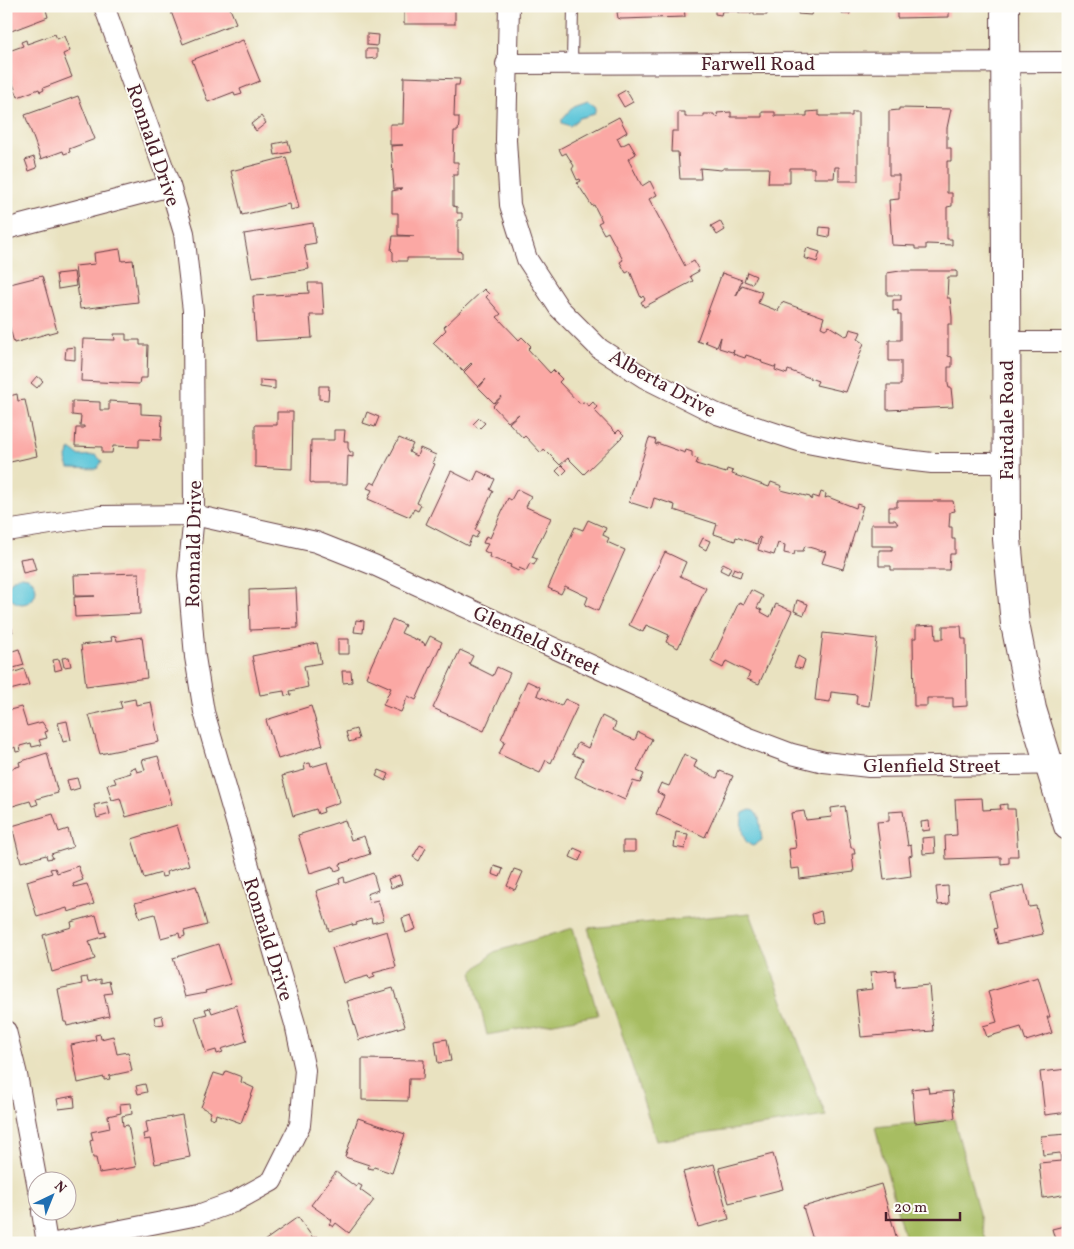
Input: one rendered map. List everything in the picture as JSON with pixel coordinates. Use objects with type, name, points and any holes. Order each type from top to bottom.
[{"type":"street","name":"Ronnald Drive","points":[[55,1243],[198,1215],[234,1202],[272,1180],[300,1125],[306,1070],[295,1024],[204,712],[195,657],[188,576],[194,515],[193,311],[184,233],[170,186],[104,6]]},
{"type":"street","points":[[506,64],[508,6]]},
{"type":"street","name":"Fairdale Road","points":[[1006,6],[1005,463],[1007,539],[1015,624],[1032,709],[1059,764],[1068,826]]},
{"type":"street","name":"Farwell Road","points":[[506,64],[1068,62]]},
{"type":"street","name":"Alberta Drive","points":[[506,64],[506,140],[510,205],[527,259],[559,308],[600,349],[645,378],[717,414],[802,442],[932,463],[1005,463]]},
{"type":"street","points":[[6,230],[170,186]]},
{"type":"street","points":[[1006,342],[1068,342]]},
{"type":"street","name":"Glenfield Street","points":[[6,531],[101,516],[194,515],[316,542],[374,565],[738,733],[792,754],[824,762],[869,767],[1059,764]]},
{"type":"street","points":[[6,1031],[17,1075],[35,1172]]},
{"type":"street","points":[[44,1222],[47,1243]]},
{"type":"lane","points":[[572,64],[573,6]]},
{"type":"green space","points":[[750,913],[826,1116],[656,1141],[588,928]]},
{"type":"green space","points":[[573,928],[598,1015],[487,1035],[472,972],[494,952]]},
{"type":"green space","points":[[954,1119],[986,1240],[977,1243],[906,1243],[875,1127]]},
{"type":"water","points":[[588,101],[596,107],[594,114],[579,118],[570,126],[562,123],[562,119],[574,106]]},
{"type":"water","points":[[70,449],[80,456],[96,455],[102,461],[97,469],[69,468],[66,460]]},
{"type":"water","points":[[22,576],[32,580],[36,590],[32,600],[22,604],[12,600],[8,590],[12,580]]},
{"type":"water","points":[[750,810],[754,811],[759,817],[762,840],[753,846],[746,841],[742,832],[743,813]]},
{"type":"building","points":[[6,6],[45,6],[48,17],[6,33]]},
{"type":"building","points":[[169,6],[229,6],[236,23],[183,44]]},
{"type":"building","points":[[404,6],[455,6],[455,24],[404,24]]},
{"type":"building","points":[[617,6],[684,6],[685,17],[621,19],[618,18],[617,12],[621,11],[622,8]]},
{"type":"building","points":[[715,6],[850,6],[850,14],[842,14],[841,10],[812,11],[811,15],[798,14],[798,11],[767,10],[767,15],[754,15],[754,11],[751,13],[739,13],[739,11],[722,11],[721,15],[715,14]]},
{"type":"building","points":[[897,6],[945,6],[945,11],[949,11],[949,17],[897,18]]},
{"type":"building","points":[[55,34],[57,39],[64,36],[70,51],[63,54],[72,77],[43,88],[44,90],[40,92],[39,89],[18,97],[6,65],[6,52],[23,46],[21,42],[26,40],[27,44]]},
{"type":"building","points":[[367,34],[378,35],[377,46],[367,45]]},
{"type":"building","points":[[243,40],[260,81],[240,89],[242,94],[235,96],[234,92],[208,102],[192,60]]},
{"type":"building","points":[[366,49],[377,49],[377,58],[366,59]]},
{"type":"building","points":[[404,77],[460,79],[459,85],[455,85],[454,117],[459,117],[459,123],[458,131],[454,131],[453,162],[458,162],[458,175],[453,175],[453,206],[457,207],[457,213],[462,213],[462,220],[458,220],[458,251],[462,252],[462,258],[407,258],[407,261],[393,261],[393,252],[391,250],[393,236],[414,236],[398,235],[398,213],[392,213],[392,191],[402,189],[394,189],[391,146],[403,145],[390,145],[390,124],[403,124]]},
{"type":"building","points":[[626,90],[633,102],[624,107],[617,95]]},
{"type":"building","points":[[78,96],[95,139],[69,149],[70,152],[64,154],[63,151],[41,159],[25,115]]},
{"type":"building","points":[[899,108],[951,109],[947,128],[947,148],[951,148],[951,161],[947,161],[947,193],[952,193],[952,206],[947,207],[947,239],[952,239],[952,245],[926,244],[926,249],[915,249],[915,246],[892,245],[889,200],[899,199],[899,175],[889,175],[889,111],[899,110]]},
{"type":"building","points":[[819,111],[819,116],[852,116],[852,112],[858,112],[858,181],[839,181],[839,167],[835,167],[834,178],[814,178],[814,168],[790,168],[790,183],[768,183],[769,168],[724,168],[721,170],[700,168],[701,179],[680,179],[678,152],[671,152],[672,131],[678,131],[678,112],[685,112],[685,117],[704,117],[704,114],[714,114],[714,116],[718,117],[717,113],[731,112],[731,117],[762,117],[762,112],[775,112],[775,116],[807,116],[807,112]]},
{"type":"building","points":[[261,116],[266,123],[256,131],[251,124]]},
{"type":"building","points":[[619,117],[627,132],[617,138],[621,146],[629,142],[636,154],[628,159],[642,186],[650,181],[657,195],[649,199],[685,266],[694,261],[699,271],[690,276],[693,281],[644,307],[641,302],[645,299],[643,296],[641,298],[630,271],[626,273],[620,262],[623,260],[608,232],[604,234],[598,223],[602,221],[594,205],[592,206],[577,183],[581,181],[580,179],[577,180],[572,169],[574,166],[566,153],[562,155],[559,149]]},
{"type":"building","points":[[6,138],[11,151],[8,152],[11,159],[6,161]]},
{"type":"building","points":[[288,141],[291,152],[275,155],[273,144]]},
{"type":"building","points":[[34,157],[37,168],[29,171],[25,160]]},
{"type":"building","points":[[286,157],[299,208],[290,210],[289,204],[242,215],[231,171]]},
{"type":"building","points":[[720,221],[725,230],[717,235],[711,226]]},
{"type":"building","points":[[313,223],[316,243],[304,245],[309,269],[252,278],[244,234]]},
{"type":"building","points":[[820,227],[830,228],[829,237],[819,235]]},
{"type":"building","points":[[807,248],[820,252],[817,262],[804,258]]},
{"type":"building","points":[[120,249],[122,261],[133,260],[138,302],[80,309],[75,266],[95,264],[94,253]]},
{"type":"building","points":[[900,271],[957,271],[957,277],[948,277],[947,298],[950,298],[952,317],[952,324],[948,324],[948,356],[952,357],[952,367],[948,367],[948,384],[949,388],[951,388],[953,407],[887,410],[887,385],[901,385],[901,361],[889,361],[889,340],[901,340],[901,315],[898,315],[898,310],[893,311],[893,300],[901,300],[901,295],[887,295],[887,273]]},
{"type":"building","points":[[74,272],[76,286],[58,289],[56,274]]},
{"type":"building","points":[[747,272],[756,276],[752,284],[744,281]]},
{"type":"building","points":[[722,273],[742,280],[736,296],[742,285],[762,292],[758,303],[778,311],[782,302],[824,317],[821,327],[825,329],[829,326],[845,336],[848,335],[850,329],[861,332],[858,339],[864,343],[846,392],[816,385],[818,381],[788,370],[787,374],[775,370],[776,366],[762,363],[761,360],[746,355],[745,358],[733,354],[734,350],[732,352],[719,348],[721,337],[717,347],[705,342],[706,340],[703,343],[697,341]]},
{"type":"building","points":[[42,276],[57,331],[14,343],[6,313],[6,285]]},
{"type":"building","points":[[308,283],[322,283],[324,315],[310,315],[312,338],[256,341],[253,296],[309,293]]},
{"type":"building","points":[[484,289],[489,294],[486,297],[501,314],[497,317],[519,340],[522,337],[531,346],[528,349],[550,373],[553,370],[562,379],[559,382],[579,403],[584,402],[589,406],[593,402],[597,407],[594,410],[616,433],[619,430],[624,435],[584,474],[568,458],[560,465],[544,449],[541,453],[525,436],[523,438],[509,423],[519,414],[508,422],[493,406],[502,396],[494,403],[479,388],[486,379],[478,387],[464,372],[472,364],[463,371],[433,343],[446,330],[444,327]]},
{"type":"building","points":[[114,334],[126,334],[126,340],[140,340],[140,345],[148,345],[147,378],[140,378],[139,384],[81,381],[83,339],[115,340]]},
{"type":"building","points":[[75,347],[75,360],[65,359],[66,348]]},
{"type":"building","points":[[37,376],[43,381],[37,388],[31,383]]},
{"type":"building","points":[[260,380],[275,381],[275,389],[260,387]]},
{"type":"building","points":[[319,386],[329,386],[328,400],[319,399]]},
{"type":"building","points":[[17,394],[18,401],[25,400],[37,456],[6,463],[6,397]]},
{"type":"building","points":[[72,401],[100,402],[100,410],[109,410],[109,401],[141,403],[141,414],[162,415],[161,440],[139,439],[139,447],[113,446],[112,453],[102,453],[102,447],[75,446],[76,428],[84,428],[84,426],[80,426],[81,416],[72,415]]},
{"type":"building","points":[[277,412],[293,412],[292,469],[255,467],[255,425],[277,425]]},
{"type":"building","points":[[367,412],[379,417],[375,427],[363,423]]},
{"type":"building","points":[[479,418],[485,423],[479,429],[473,424]]},
{"type":"building","points":[[334,430],[345,430],[344,441],[348,441],[348,448],[350,452],[353,452],[353,457],[348,456],[347,484],[314,484],[310,482],[311,440],[334,440]]},
{"type":"building","points":[[399,438],[413,444],[409,452],[414,455],[417,456],[420,448],[436,455],[432,463],[435,464],[417,503],[421,505],[418,511],[414,509],[410,517],[368,499],[372,490],[367,488],[371,482],[375,484]]},
{"type":"building","points":[[649,438],[656,440],[655,444],[657,445],[657,443],[685,453],[686,450],[692,452],[692,457],[698,459],[696,464],[726,473],[727,469],[733,471],[732,474],[769,487],[771,482],[782,486],[781,490],[810,497],[811,500],[813,496],[819,498],[821,492],[826,494],[825,498],[828,497],[856,508],[857,504],[863,506],[843,569],[822,563],[826,552],[805,546],[803,551],[795,551],[794,555],[784,553],[785,545],[778,543],[774,555],[758,550],[761,538],[759,537],[757,544],[736,537],[735,541],[714,534],[717,524],[674,510],[675,505],[654,498],[651,509],[629,502]]},
{"type":"building","points":[[562,465],[567,470],[561,476],[556,471]]},
{"type":"building","points":[[451,471],[473,482],[478,471],[495,479],[490,490],[493,491],[475,530],[479,532],[476,538],[472,536],[468,546],[426,524]]},
{"type":"building","points":[[517,489],[531,496],[526,507],[551,518],[532,557],[537,559],[534,565],[530,563],[526,571],[519,568],[518,571],[510,567],[511,565],[489,557],[490,554],[484,551],[488,544],[483,543],[486,536],[490,538],[508,498],[511,500]]},
{"type":"building","points":[[897,501],[953,501],[955,511],[950,512],[949,527],[952,527],[952,539],[955,539],[955,554],[950,554],[949,570],[891,570],[891,566],[879,566],[879,550],[892,550],[892,546],[871,546],[871,524],[898,524],[895,520],[889,520],[889,507],[897,507]]},
{"type":"building","points":[[588,520],[606,528],[603,535],[609,538],[607,542],[625,550],[598,611],[585,605],[588,597],[565,586],[561,594],[548,588],[575,527],[583,530]]},
{"type":"building","points":[[703,538],[710,541],[706,550],[699,546]]},
{"type":"building","points":[[665,552],[686,562],[680,576],[706,588],[678,648],[666,642],[669,635],[646,625],[643,632],[629,625]]},
{"type":"building","points":[[32,557],[36,570],[23,573],[20,559]]},
{"type":"building","points":[[723,563],[731,567],[728,574],[720,570]]},
{"type":"building","points":[[734,568],[742,571],[740,577],[731,574]]},
{"type":"building","points":[[139,573],[140,614],[75,617],[74,597],[95,596],[75,596],[74,575]]},
{"type":"building","points":[[296,588],[298,628],[250,630],[249,590]]},
{"type":"building","points":[[751,590],[763,596],[757,608],[770,617],[776,604],[792,611],[759,684],[747,679],[750,673],[726,661],[723,668],[711,662],[739,602],[744,604]]},
{"type":"building","points":[[797,600],[808,604],[804,615],[794,611]]},
{"type":"building","points":[[6,611],[13,632],[6,634]]},
{"type":"building","points":[[392,619],[405,625],[401,633],[424,643],[425,646],[430,636],[442,642],[416,700],[408,696],[401,712],[383,705],[391,688],[366,677]]},
{"type":"building","points":[[356,620],[364,621],[363,633],[354,632]]},
{"type":"building","points":[[935,625],[936,639],[943,639],[943,626],[961,626],[962,639],[966,639],[967,706],[953,707],[953,698],[927,698],[927,706],[914,706],[913,638],[916,638],[916,626]]},
{"type":"building","points":[[823,633],[877,639],[869,706],[856,704],[857,695],[831,692],[830,702],[815,700]]},
{"type":"building","points":[[116,636],[117,641],[142,637],[147,678],[86,686],[81,645],[112,641],[111,637]]},
{"type":"building","points":[[338,639],[349,639],[349,654],[338,654]]},
{"type":"building","points":[[317,643],[321,663],[304,666],[308,687],[290,691],[291,695],[285,696],[284,691],[260,695],[252,656]]},
{"type":"building","points":[[19,649],[24,665],[10,669],[12,673],[24,669],[29,685],[6,691],[6,653]]},
{"type":"building","points":[[460,650],[473,656],[469,664],[493,676],[497,667],[510,673],[484,731],[433,708]]},
{"type":"building","points":[[798,656],[805,660],[802,669],[794,667]]},
{"type":"building","points":[[69,657],[71,666],[64,667],[62,658]]},
{"type":"building","points":[[59,659],[62,669],[55,671],[53,660]]},
{"type":"building","points":[[342,671],[351,671],[352,682],[343,683]]},
{"type":"building","points":[[527,681],[540,687],[537,695],[561,706],[565,699],[578,705],[551,763],[546,760],[540,773],[499,754],[505,741],[501,739]]},
{"type":"building","points":[[135,699],[136,705],[151,702],[159,742],[100,754],[89,715],[122,708],[120,702]]},
{"type":"building","points":[[311,706],[323,745],[278,759],[266,720]]},
{"type":"building","points":[[21,707],[27,726],[42,722],[48,731],[45,732],[47,738],[39,740],[41,745],[32,747],[31,743],[20,746],[21,751],[16,752],[15,747],[6,752],[6,711]]},
{"type":"building","points":[[602,716],[616,723],[613,730],[625,736],[635,740],[638,732],[652,739],[637,771],[644,774],[640,783],[633,781],[625,800],[575,777],[583,759],[572,754],[578,743],[588,748]]},
{"type":"building","points":[[67,721],[71,740],[63,742],[58,723]]},
{"type":"building","points":[[356,729],[359,739],[349,742],[346,732]]},
{"type":"building","points":[[47,753],[58,793],[36,799],[38,804],[32,806],[30,801],[6,808],[6,770],[20,766],[19,762]]},
{"type":"building","points":[[684,754],[697,760],[694,767],[717,778],[720,771],[733,776],[705,837],[656,814],[664,796],[657,792],[661,783],[669,786]]},
{"type":"building","points":[[158,756],[172,804],[126,817],[120,798],[112,800],[107,785],[116,783],[114,778],[131,773],[130,769],[135,767],[137,772],[145,770],[142,760]]},
{"type":"building","points":[[328,762],[340,802],[323,808],[324,812],[318,814],[316,809],[293,816],[282,776],[305,770],[304,764],[310,763],[311,767]]},
{"type":"building","points":[[379,770],[389,774],[386,781],[376,776]]},
{"type":"building","points":[[77,778],[80,788],[70,791],[67,780]]},
{"type":"building","points":[[982,798],[983,810],[1001,809],[1000,805],[1007,804],[1007,809],[1015,809],[1018,856],[1009,856],[1009,863],[1001,864],[1001,857],[946,859],[945,836],[957,835],[955,799]]},
{"type":"building","points":[[107,802],[110,814],[97,818],[94,805]]},
{"type":"building","points":[[845,806],[851,848],[854,848],[855,854],[852,854],[854,872],[800,879],[799,868],[791,869],[789,849],[796,848],[791,813],[804,811],[806,820],[832,817],[831,808]]},
{"type":"building","points":[[903,811],[908,846],[911,845],[912,855],[909,856],[911,876],[884,880],[877,822],[889,821],[889,812]]},
{"type":"building","points":[[53,814],[59,832],[68,829],[73,847],[51,854],[53,858],[47,859],[46,855],[21,862],[12,826]]},
{"type":"building","points":[[345,820],[351,840],[364,836],[370,854],[340,864],[341,869],[335,871],[333,866],[310,873],[298,835]]},
{"type":"building","points":[[929,821],[930,830],[922,831],[921,822]]},
{"type":"building","points":[[177,825],[189,865],[166,872],[167,876],[162,877],[161,873],[144,878],[132,839]]},
{"type":"building","points":[[676,832],[688,834],[685,849],[674,847]]},
{"type":"building","points":[[934,837],[935,853],[923,854],[922,838]]},
{"type":"building","points":[[623,841],[635,841],[635,852],[623,852]]},
{"type":"building","points":[[420,845],[426,848],[419,861],[413,857]]},
{"type":"building","points":[[574,848],[583,852],[579,861],[570,857]]},
{"type":"building","points":[[78,866],[83,880],[73,884],[74,887],[87,884],[94,904],[68,912],[67,908],[37,917],[27,881],[52,873],[50,869],[55,868],[57,873]]},
{"type":"building","points":[[494,866],[503,869],[500,877],[492,874]]},
{"type":"building","points":[[514,869],[523,872],[515,890],[507,886]]},
{"type":"building","points":[[373,873],[378,890],[367,894],[369,902],[378,900],[384,920],[372,923],[371,918],[356,923],[357,925],[353,926],[352,924],[329,931],[316,891],[340,883],[339,879],[344,877],[345,883]]},
{"type":"building","points":[[399,875],[402,884],[391,888],[388,879]]},
{"type":"building","points":[[1024,885],[1029,907],[1036,906],[1043,934],[998,944],[994,929],[997,928],[990,894]]},
{"type":"building","points":[[196,886],[207,925],[184,931],[185,936],[180,938],[179,933],[161,938],[155,914],[140,918],[135,903]]},
{"type":"building","points":[[948,886],[949,904],[938,905],[936,887]]},
{"type":"building","points":[[821,911],[823,922],[814,924],[812,914]]},
{"type":"building","points":[[96,915],[101,933],[105,932],[106,936],[89,941],[95,959],[52,972],[43,935],[72,927],[71,922]]},
{"type":"building","points":[[411,915],[416,929],[406,933],[402,918]]},
{"type":"building","points":[[387,931],[396,967],[373,973],[375,977],[369,979],[368,976],[343,983],[332,948]]},
{"type":"building","points":[[218,944],[231,984],[205,991],[206,993],[185,997],[173,958]]},
{"type":"building","points":[[895,970],[896,988],[929,985],[933,1031],[861,1037],[856,991],[872,989],[870,972]]},
{"type":"building","points":[[87,977],[88,982],[101,979],[101,983],[109,981],[112,993],[104,994],[109,1016],[67,1026],[66,1022],[64,1022],[58,989],[82,984],[81,978]]},
{"type":"building","points":[[1038,977],[1050,1017],[1047,1017],[1052,1033],[1026,1041],[1021,1027],[987,1037],[983,1026],[997,1022],[988,992]]},
{"type":"building","points":[[393,988],[405,1026],[359,1040],[347,1001]]},
{"type":"building","points":[[236,1005],[247,1041],[221,1049],[223,1052],[217,1054],[216,1050],[206,1053],[195,1017],[207,1014],[205,1009],[210,1008],[212,1013]]},
{"type":"building","points":[[162,1015],[164,1024],[156,1025],[154,1017]]},
{"type":"building","points":[[100,1034],[101,1039],[113,1036],[117,1054],[128,1052],[132,1071],[109,1076],[110,1079],[104,1080],[104,1077],[78,1083],[71,1045],[96,1040],[95,1035]]},
{"type":"building","points":[[447,1039],[451,1061],[438,1063],[435,1041]]},
{"type":"building","points":[[362,1059],[424,1060],[423,1079],[409,1079],[408,1101],[362,1100]]},
{"type":"building","points":[[1068,1069],[1068,1112],[1045,1115],[1040,1072]]},
{"type":"building","points":[[226,1071],[242,1077],[241,1082],[254,1088],[241,1123],[216,1114],[215,1119],[209,1117],[211,1112],[201,1107],[214,1073],[224,1076]]},
{"type":"building","points":[[145,1084],[147,1092],[138,1094],[136,1086]]},
{"type":"building","points":[[928,1087],[929,1093],[952,1091],[955,1118],[915,1123],[912,1089]]},
{"type":"building","points":[[74,1096],[75,1107],[59,1109],[57,1099]]},
{"type":"building","points":[[131,1103],[132,1114],[122,1116],[123,1126],[128,1125],[136,1167],[99,1173],[96,1158],[93,1158],[90,1141],[93,1140],[91,1132],[110,1128],[108,1116],[121,1113],[120,1104]]},
{"type":"building","points":[[182,1115],[190,1157],[155,1164],[150,1139],[144,1140],[143,1134],[148,1133],[146,1122]]},
{"type":"building","points":[[358,1118],[405,1134],[392,1173],[374,1167],[373,1169],[368,1168],[369,1165],[345,1157]]},
{"type":"building","points":[[1068,1134],[1068,1194],[1043,1198],[1039,1163],[1061,1161],[1060,1153],[1043,1155],[1041,1136]]},
{"type":"building","points":[[773,1154],[783,1189],[729,1203],[719,1168]]},
{"type":"building","points":[[714,1164],[729,1219],[698,1227],[683,1172]]},
{"type":"building","points":[[336,1172],[356,1187],[358,1184],[362,1186],[360,1190],[374,1200],[349,1233],[336,1223],[333,1227],[329,1224],[332,1220],[311,1205]]},
{"type":"building","points":[[881,1184],[898,1243],[814,1243],[803,1207]]},
{"type":"building","points":[[298,1217],[313,1238],[317,1236],[320,1239],[315,1243],[265,1243],[264,1241]]},
{"type":"building","points":[[1068,1225],[1068,1243],[1056,1243],[1052,1229]]}]
